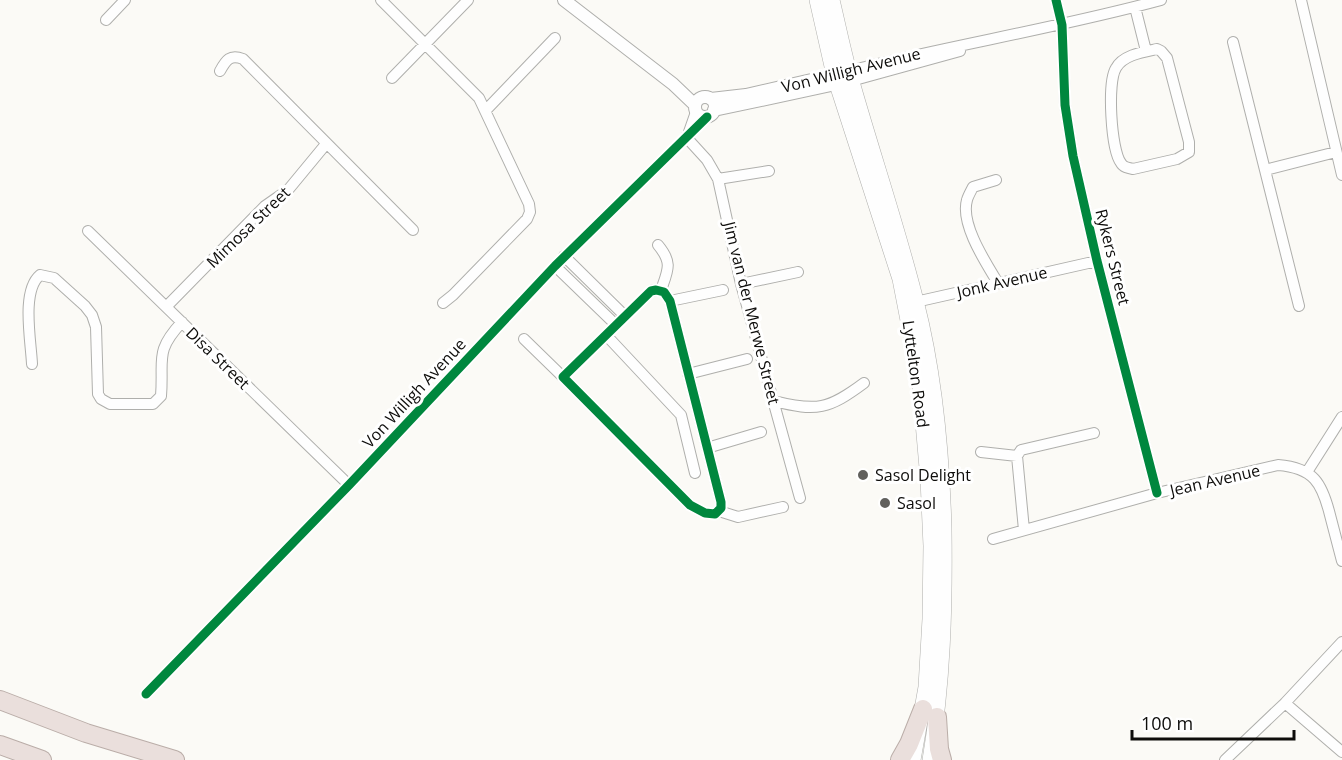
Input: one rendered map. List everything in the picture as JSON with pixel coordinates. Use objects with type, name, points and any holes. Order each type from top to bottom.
[{"type":"highway","points":[[0,700],[86,733],[175,760]]},
{"type":"highway","points":[[900,760],[930,713]]},
{"type":"highway","points":[[930,713],[942,760]]},
{"type":"highway","points":[[0,745],[42,760]]},
{"type":"main road","name":"Lyttelton Road","points":[[817,0],[911,303],[928,479],[931,546],[930,760]]},
{"type":"main road","name":"Lyttelton Road","points":[[832,0],[843,78]]},
{"type":"main road","name":"Lyttelton Road","points":[[913,760],[930,713]]},
{"type":"street","points":[[106,20],[125,0]]},
{"type":"street","points":[[381,0],[472,90],[486,110],[500,145],[526,195],[530,212],[520,227],[443,303]]},
{"type":"street","points":[[392,78],[468,0]]},
{"type":"street","points":[[564,0],[704,107]]},
{"type":"street","name":"Rykers Street","points":[[1056,0],[1062,25],[1065,105],[1073,156],[1097,261],[1157,493]]},
{"type":"street","name":"Von Willigh Avenue","points":[[146,694],[349,485],[564,256],[688,135],[704,107],[746,95],[843,78],[926,52],[1062,25],[1161,0]]},
{"type":"street","points":[[1301,0],[1337,134],[1336,152],[1342,175]]},
{"type":"street","points":[[1136,7],[1146,51]]},
{"type":"street","points":[[486,110],[555,38]]},
{"type":"street","points":[[1233,42],[1299,306]]},
{"type":"street","points":[[1156,49],[1167,58],[1190,147],[1189,152],[1183,157],[1133,169],[1121,165],[1117,155],[1110,98],[1111,80],[1115,68],[1125,59],[1146,51],[1156,49]]},
{"type":"street","points":[[220,71],[230,57],[243,59],[413,230]]},
{"type":"street","name":"Jim van der Merwe Street","points":[[688,135],[718,179],[741,284],[800,498]]},
{"type":"street","name":"Mimosa Street","points":[[166,307],[265,206],[288,190],[326,144]]},
{"type":"street","points":[[1265,170],[1336,152]]},
{"type":"street","points":[[718,179],[769,171]]},
{"type":"street","points":[[996,180],[973,187],[966,201],[967,219],[976,244],[998,283]]},
{"type":"street","name":"Disa Street","points":[[88,231],[349,485]]},
{"type":"street","points":[[658,245],[666,254],[669,268],[661,290]]},
{"type":"street","points":[[564,256],[625,316]]},
{"type":"street","name":"Jonk Avenue","points":[[911,303],[1097,261]]},
{"type":"street","points":[[555,266],[616,325]]},
{"type":"street","points":[[741,284],[798,272]]},
{"type":"street","points":[[32,364],[29,302],[33,285],[40,274],[54,278],[92,315],[96,327],[98,394],[101,399],[110,404],[146,404],[158,401],[161,396],[163,348],[169,336],[182,322]]},
{"type":"street","points":[[524,339],[690,505],[705,513],[715,514],[722,508],[668,295],[661,290],[651,291],[563,377]]},
{"type":"street","points":[[670,301],[723,290]]},
{"type":"street","points":[[606,334],[681,415],[695,472]]},
{"type":"street","points":[[688,374],[747,359]]},
{"type":"street","points":[[774,401],[802,407],[826,405],[844,398],[864,383]]},
{"type":"street","points":[[1342,417],[1307,472],[1317,480],[1324,492],[1342,561]]},
{"type":"street","points":[[707,448],[761,432]]},
{"type":"street","points":[[1024,530],[1017,456],[1021,450],[1094,433]]},
{"type":"street","points":[[981,452],[1017,456]]},
{"type":"street","name":"Jean Avenue","points":[[993,539],[1157,493],[1278,465],[1293,466],[1307,472]]},
{"type":"street","points":[[719,511],[738,517],[783,507]]},
{"type":"street","points":[[1225,760],[1285,703],[1342,642]]},
{"type":"street","points":[[1285,703],[1342,752]]},
{"type":"cycle path","points":[[1056,0],[1062,25],[1065,105],[1073,156],[1097,261],[1157,493]]},
{"type":"cycle path","points":[[146,694],[349,485],[555,266],[707,117]]},
{"type":"cycle path","points":[[656,290],[664,292],[670,301],[721,502],[721,508],[715,514],[705,513],[690,505],[563,377],[651,291],[656,290]]},
{"type":"place","name":"Sasol Delight","points":[[863,475]]},
{"type":"place","name":"Sasol","points":[[885,503]]}]
